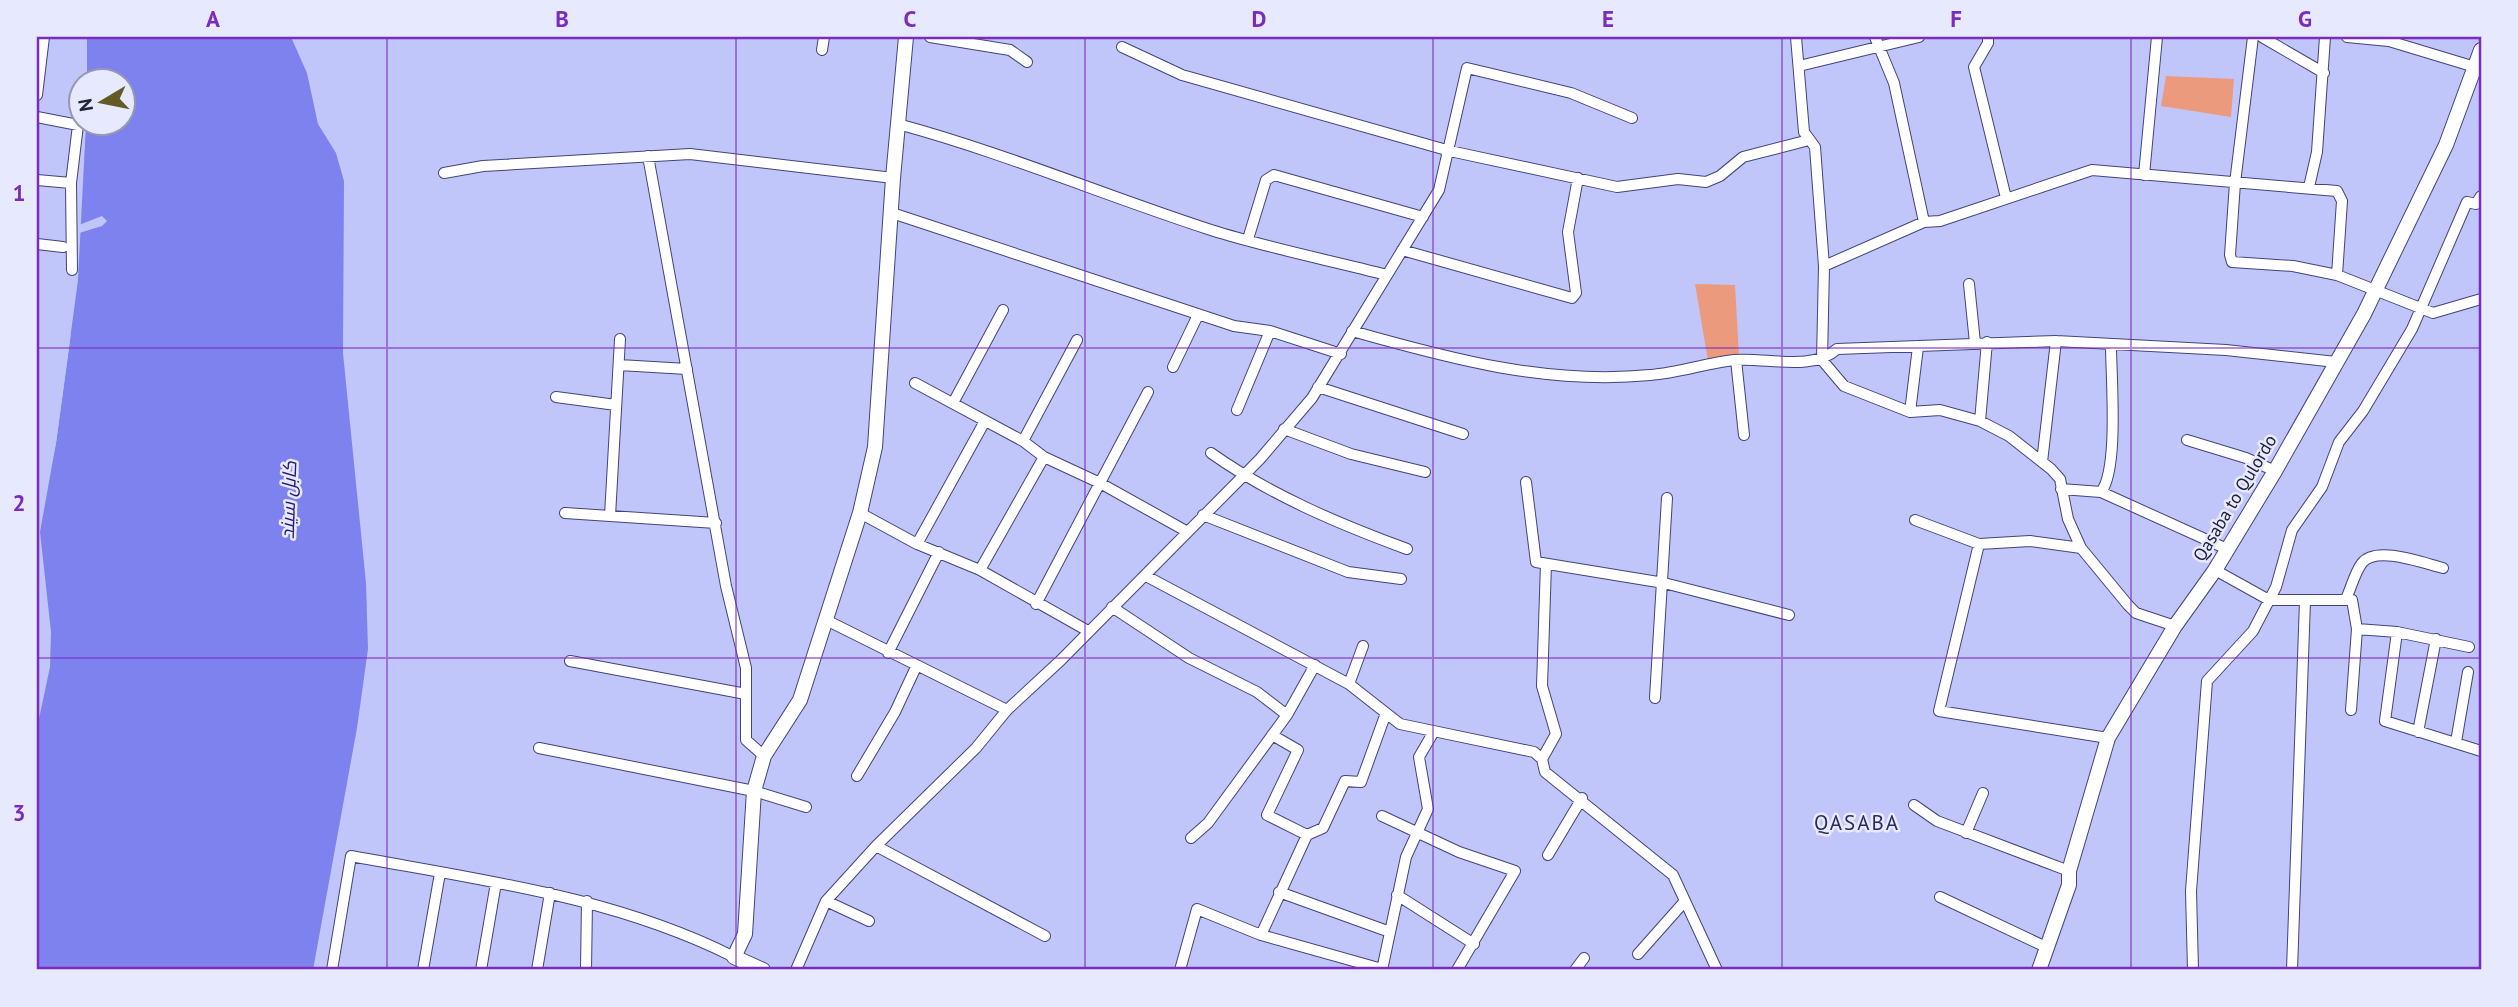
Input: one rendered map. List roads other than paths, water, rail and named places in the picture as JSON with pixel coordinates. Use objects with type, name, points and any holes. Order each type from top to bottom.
[{"type":"street","points":[[37,95],[44,37]]},
{"type":"street","points":[[821,50],[824,37]]},
{"type":"street","points":[[733,957],[745,934],[754,791],[764,756],[800,700],[860,513],[876,447],[892,178],[906,37]]},
{"type":"street","points":[[930,37],[1010,50],[1027,62]]},
{"type":"street","points":[[1796,37],[1796,63],[1799,66],[1804,132],[1815,147],[1824,266],[1822,360],[1844,386],[1910,412],[1940,410],[1980,421],[2009,436],[2060,479],[2068,519],[2081,548],[2136,613],[2175,626]]},
{"type":"street","points":[[1799,66],[1876,42],[1919,37]]},
{"type":"street","points":[[1988,37],[1988,43],[1974,67],[2006,198]]},
{"type":"street","points":[[2144,176],[2157,37]]},
{"type":"street","points":[[2253,37],[2235,183],[2230,255],[2232,262],[2293,266],[2337,275],[2433,313],[2481,299]]},
{"type":"street","points":[[2262,37],[2324,73]]},
{"type":"street","points":[[2309,187],[2316,152],[2325,37]]},
{"type":"street","points":[[2347,37],[2389,41],[2475,67]]},
{"type":"street","points":[[1876,42],[1894,83],[1924,222]]},
{"type":"street","points":[[1122,47],[1182,75],[1450,151],[1617,187],[1678,179],[1706,182],[1720,176],[1743,157],[1809,140]]},
{"type":"street","name":"Qasaba to Qulordo","points":[[2039,970],[2068,886],[2069,871],[2108,738],[2175,626],[2215,570],[2336,362],[2446,145],[2481,50]]},
{"type":"street","points":[[796,970],[826,901],[876,846],[976,748],[1007,710],[1146,576],[1284,429],[1318,387],[1341,354],[1352,331],[1439,190],[1467,68],[1571,93],[1632,118]]},
{"type":"street","points":[[37,117],[78,125],[71,183],[72,270]]},
{"type":"street","points":[[898,124],[979,146],[1068,182],[1215,231],[1387,275]]},
{"type":"street","points":[[444,173],[483,166],[690,154],[892,178]]},
{"type":"street","points":[[648,156],[726,586],[746,668],[746,740],[764,756]]},
{"type":"street","points":[[1824,266],[1924,222],[1940,221],[2092,170],[2337,191],[2342,201],[2337,275]]},
{"type":"street","points":[[1248,239],[1266,180],[1274,175],[1423,217]]},
{"type":"street","points":[[1402,250],[1572,298],[1576,293],[1568,232],[1578,178]]},
{"type":"street","points":[[37,180],[71,183]]},
{"type":"street","points":[[2193,970],[2191,891],[2207,681],[2253,631],[2269,600],[2292,530],[2322,487],[2339,442],[2375,392],[2420,308],[2467,202],[2476,204],[2481,196]]},
{"type":"street","points":[[892,213],[982,240],[1063,271],[1234,327],[1270,331],[1341,354]]},
{"type":"street","points":[[37,244],[63,247]]},
{"type":"street","points":[[1969,284],[1981,342],[1980,421]]},
{"type":"street","points":[[953,402],[1003,310]]},
{"type":"street","points":[[1173,367],[1198,315]]},
{"type":"street","points":[[1237,410],[1270,331]]},
{"type":"street","points":[[1352,331],[1495,369],[1560,377],[1653,375],[1736,360],[1822,360],[1837,349],[1981,342],[2056,341],[2225,350],[2336,362]]},
{"type":"street","points":[[610,516],[620,339]]},
{"type":"street","points":[[1023,441],[1077,340]]},
{"type":"street","points":[[2042,462],[2056,341]]},
{"type":"street","points":[[2101,492],[2108,484],[2112,443],[2111,345]]},
{"type":"street","points":[[1910,412],[1918,347]]},
{"type":"street","points":[[1736,360],[1744,435]]},
{"type":"street","points":[[619,365],[687,369]]},
{"type":"street","points":[[915,383],[1023,441],[1044,457],[1100,483],[1186,531]]},
{"type":"street","points":[[1318,387],[1463,434]]},
{"type":"street","points":[[1036,604],[1148,392]]},
{"type":"street","points":[[556,397],[616,405]]},
{"type":"street","points":[[917,544],[985,421]]},
{"type":"street","points":[[1284,429],[1351,454],[1425,472]]},
{"type":"street","points":[[2187,440],[2246,458],[2275,471]]},
{"type":"street","points":[[1211,453],[1242,475],[1352,528],[1407,549]]},
{"type":"street","points":[[980,570],[1044,457]]},
{"type":"street","points":[[1526,482],[1534,560],[1664,583],[1789,615]]},
{"type":"street","points":[[2061,489],[2101,492],[2227,550]]},
{"type":"street","points":[[1655,698],[1667,498]]},
{"type":"street","points":[[565,513],[716,523]]},
{"type":"street","points":[[860,513],[917,544],[980,570],[1088,631]]},
{"type":"street","points":[[1203,515],[1348,572],[1401,579]]},
{"type":"street","points":[[1915,520],[1979,544],[2030,541],[2081,548]]},
{"type":"street","points":[[1979,544],[1939,711],[2108,738]]},
{"type":"street","points":[[888,653],[939,552]]},
{"type":"street","points":[[2346,599],[2362,563],[2369,556],[2382,553],[2443,568]]},
{"type":"street","points":[[1542,759],[1556,734],[1542,686],[1546,564]]},
{"type":"street","points":[[2215,570],[2269,600],[2346,599],[2355,605],[2357,629],[2351,710]]},
{"type":"street","points":[[1146,576],[1349,684],[1400,724],[1534,752],[1542,759],[1545,772],[1582,799],[1673,875],[1717,970]]},
{"type":"street","points":[[2292,970],[2305,601]]},
{"type":"street","points":[[1112,607],[1189,658],[1258,692],[1287,715]]},
{"type":"street","points":[[826,620],[1007,710]]},
{"type":"street","points":[[2357,629],[2397,632],[2469,648]]},
{"type":"street","points":[[2397,632],[2385,721],[2481,751]]},
{"type":"street","points":[[2418,732],[2436,639]]},
{"type":"street","points":[[1349,684],[1363,646]]},
{"type":"street","points":[[570,661],[747,694]]},
{"type":"street","points":[[1191,838],[1208,822],[1287,715],[1315,665]]},
{"type":"street","points":[[857,776],[895,712],[916,667]]},
{"type":"street","points":[[2456,743],[2468,672]]},
{"type":"street","points":[[1261,935],[1307,835],[1323,828],[1345,781],[1361,782],[1386,713]]},
{"type":"street","points":[[1180,970],[1197,909],[1261,935],[1382,970],[1406,857],[1428,809],[1419,757],[1433,733]]},
{"type":"street","points":[[1272,735],[1298,750],[1267,815],[1307,835]]},
{"type":"street","points":[[538,748],[754,791],[806,807]]},
{"type":"street","points":[[1966,833],[1983,793]]},
{"type":"street","points":[[1548,855],[1582,799]]},
{"type":"street","points":[[1914,805],[1937,821],[2069,871]]},
{"type":"street","points":[[1382,816],[1459,852],[1515,871],[1457,970]]},
{"type":"street","points":[[876,846],[1045,936]]},
{"type":"street","points":[[332,970],[351,856],[587,901],[712,946],[763,970]]},
{"type":"street","points":[[423,970],[440,873]]},
{"type":"street","points":[[481,970],[496,883]]},
{"type":"street","points":[[1279,892],[1390,932]]},
{"type":"street","points":[[537,970],[550,893]]},
{"type":"street","points":[[1397,895],[1474,944]]},
{"type":"street","points":[[1940,897],[2048,948]]},
{"type":"street","points":[[586,970],[587,901]]},
{"type":"street","points":[[826,901],[869,921]]},
{"type":"street","points":[[1638,954],[1685,901]]},
{"type":"street","points":[[1575,970],[1584,958]]},
{"type":"water","name":"کابل سيند","points":[[87,37],[291,37],[307,73],[318,124],[336,153],[344,181],[343,353],[366,583],[368,649],[357,728],[313,970],[37,970],[37,728],[50,667],[51,632],[40,532],[56,443],[78,280],[85,136],[136,136],[136,66],[87,66]]},
{"type":"district","name":"QASABA","points":[[1857,823]]}]
